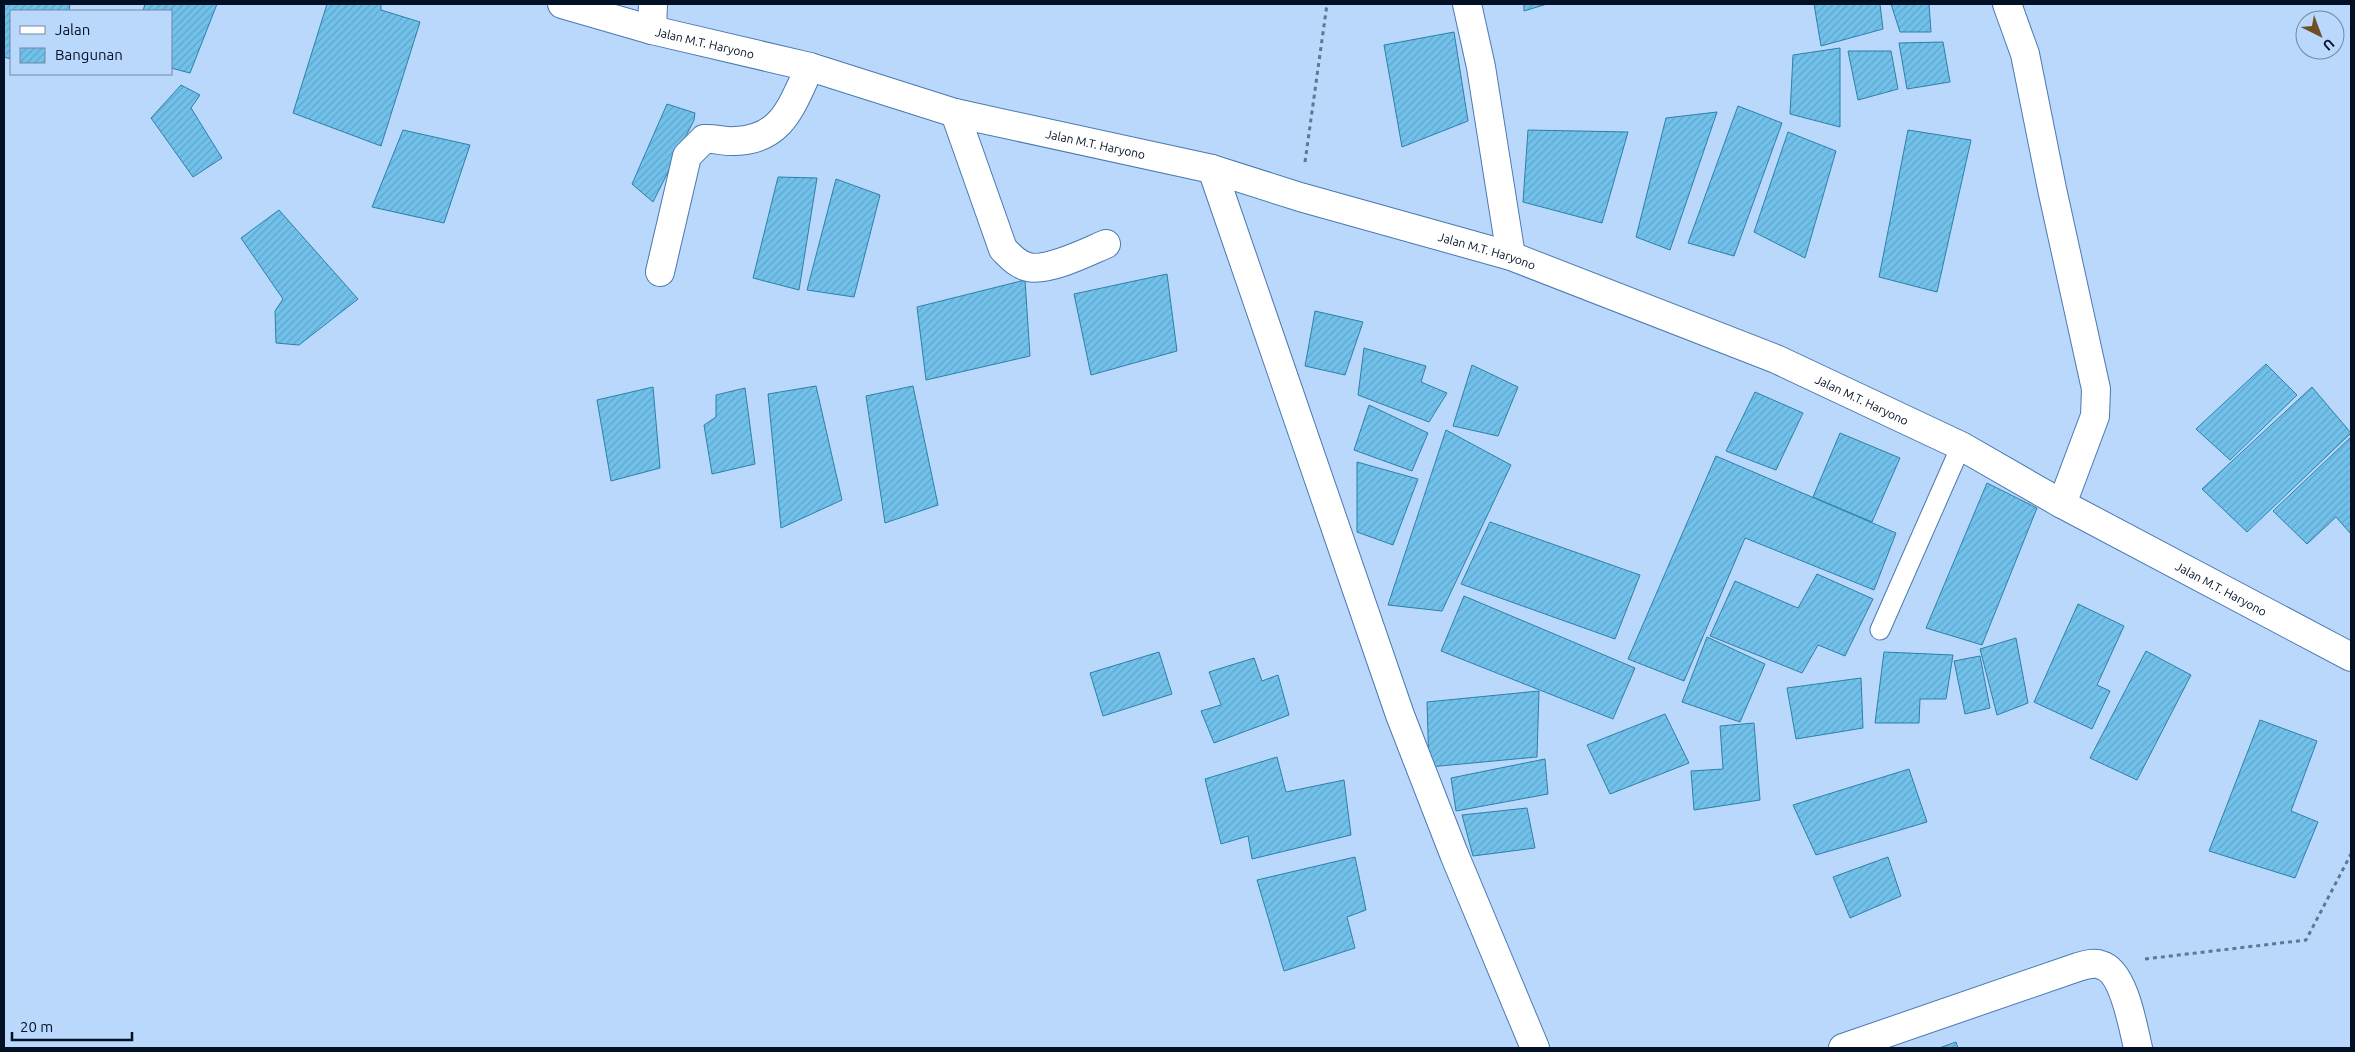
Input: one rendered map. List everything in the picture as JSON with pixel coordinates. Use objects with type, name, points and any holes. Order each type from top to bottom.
[{"type":"main road","name":"Jalan M.T. Haryono","points":[[562,4],[652,17],[955,113],[1212,169],[1300,197],[1511,256],[1776,359],[1961,446],[2062,504],[2351,657]]},
{"type":"main road","points":[[1467,4],[1481,66],[1511,256]]},
{"type":"main road","points":[[2007,4],[2025,54],[2052,189],[2096,389],[2096,416],[2062,504]]},
{"type":"main road","points":[[660,272],[687,156],[704,139],[719,138],[732,142],[751,140],[772,131],[785,119],[810,67]]},
{"type":"main road","points":[[955,113],[1003,249],[1015,262],[1029,268],[1046,267],[1106,244]]},
{"type":"main road","points":[[1212,169],[1400,715],[1454,854],[1535,1048]]},
{"type":"main road","points":[[1843,1048],[2078,967],[2102,965],[2110,969],[2117,977],[2138,1048]]},
{"type":"lane","points":[[1880,630],[1961,446]]},
{"type":"path","points":[[1300,197],[1327,4]]},
{"type":"path","points":[[2102,965],[2306,940],[2351,854]]},
{"type":"building","points":[[4,4],[70,4],[69,10],[10,10],[10,59],[4,57]]},
{"type":"building","points":[[145,4],[217,4],[190,73],[172,68],[172,10],[143,10]]},
{"type":"building","points":[[327,4],[381,4],[381,10],[420,22],[381,146],[293,113]]},
{"type":"building","points":[[1524,4],[1547,4],[1524,11]]},
{"type":"building","points":[[1814,4],[1880,4],[1883,29],[1821,46]]},
{"type":"building","points":[[1891,4],[1929,4],[1931,32],[1900,32]]},
{"type":"building","points":[[1454,32],[1468,121],[1402,147],[1384,45]]},
{"type":"building","points":[[1943,42],[1950,82],[1907,89],[1899,43]]},
{"type":"building","points":[[1840,48],[1840,127],[1790,114],[1793,55]]},
{"type":"building","points":[[1848,51],[1891,51],[1898,89],[1858,100]]},
{"type":"building","points":[[181,85],[200,95],[191,108],[222,158],[193,177],[151,118]]},
{"type":"building","points":[[667,104],[695,113],[694,120],[653,202],[632,184]]},
{"type":"building","points":[[1738,106],[1782,123],[1734,256],[1688,243]]},
{"type":"building","points":[[1717,112],[1670,250],[1636,237],[1666,118]]},
{"type":"building","points":[[403,130],[470,145],[444,223],[372,207]]},
{"type":"building","points":[[1528,130],[1628,132],[1602,223],[1523,202]]},
{"type":"building","points":[[1908,130],[1971,140],[1937,292],[1879,277]]},
{"type":"building","points":[[1788,132],[1836,151],[1805,258],[1754,232]]},
{"type":"building","points":[[778,177],[817,178],[799,290],[753,278]]},
{"type":"building","points":[[836,179],[880,195],[854,297],[807,290]]},
{"type":"building","points":[[279,210],[358,299],[299,345],[276,343],[275,311],[283,299],[241,238]]},
{"type":"building","points":[[1167,274],[1177,351],[1091,375],[1074,294]]},
{"type":"building","points":[[1025,280],[1030,356],[926,380],[917,307]]},
{"type":"building","points":[[1315,311],[1363,322],[1345,375],[1305,366]]},
{"type":"building","points":[[1364,348],[1426,366],[1421,382],[1447,393],[1429,422],[1358,395]]},
{"type":"building","points":[[2266,364],[2297,395],[2230,460],[2196,429]]},
{"type":"building","points":[[1472,365],[1518,387],[1498,436],[1453,426]]},
{"type":"building","points":[[816,386],[842,500],[781,528],[768,394]]},
{"type":"building","points":[[913,386],[938,505],[885,523],[866,396]]},
{"type":"building","points":[[653,387],[660,468],[611,481],[597,400]]},
{"type":"building","points":[[2312,387],[2351,433],[2247,532],[2202,489]]},
{"type":"building","points":[[745,388],[755,464],[712,474],[704,425],[716,417],[716,395]]},
{"type":"building","points":[[1755,392],[1803,413],[1776,470],[1726,451]]},
{"type":"building","points":[[1369,405],[1428,433],[1412,471],[1354,450]]},
{"type":"building","points":[[1446,430],[1511,465],[1442,611],[1388,605]]},
{"type":"building","points":[[1840,433],[1900,458],[1872,522],[1813,497]]},
{"type":"building","points":[[2351,437],[2351,534],[2336,517],[2307,544],[2273,511]]},
{"type":"building","points":[[1716,456],[1896,533],[1874,590],[1745,538],[1684,681],[1628,659]]},
{"type":"building","points":[[1357,462],[1418,479],[1393,545],[1357,532]]},
{"type":"building","points":[[1987,483],[2037,508],[1982,645],[1926,628]]},
{"type":"building","points":[[1490,522],[1640,575],[1615,639],[1461,584]]},
{"type":"building","points":[[1817,574],[1873,599],[1845,656],[1818,645],[1802,673],[1710,636],[1735,581],[1798,608]]},
{"type":"building","points":[[1464,596],[1635,668],[1613,719],[1441,651]]},
{"type":"building","points":[[2078,604],[2124,626],[2097,685],[2110,691],[2092,729],[2034,702]]},
{"type":"building","points":[[1707,637],[1765,664],[1740,722],[1682,702]]},
{"type":"building","points":[[2016,638],[2028,703],[1997,715],[1980,649]]},
{"type":"building","points":[[2146,651],[2191,675],[2137,780],[2090,758]]},
{"type":"building","points":[[1159,652],[1172,694],[1103,716],[1090,673]]},
{"type":"building","points":[[1884,652],[1953,655],[1946,699],[1920,699],[1919,723],[1875,723]]},
{"type":"building","points":[[1980,656],[1990,708],[1965,714],[1954,661]]},
{"type":"building","points":[[1254,658],[1262,681],[1278,675],[1289,715],[1214,743],[1201,711],[1221,705],[1209,672]]},
{"type":"building","points":[[1861,678],[1863,728],[1796,739],[1787,688]]},
{"type":"building","points":[[1539,691],[1537,757],[1429,767],[1427,702]]},
{"type":"building","points":[[1665,714],[1689,763],[1610,794],[1587,745]]},
{"type":"building","points":[[2260,720],[2317,741],[2291,811],[2318,822],[2295,878],[2209,851]]},
{"type":"building","points":[[1754,723],[1760,800],[1694,810],[1691,771],[1723,769],[1720,726]]},
{"type":"building","points":[[1277,757],[1286,792],[1344,780],[1351,835],[1252,859],[1248,836],[1221,844],[1205,779]]},
{"type":"building","points":[[1545,759],[1548,794],[1456,811],[1451,778]]},
{"type":"building","points":[[1909,769],[1927,822],[1816,855],[1793,805]]},
{"type":"building","points":[[1527,808],[1535,848],[1473,856],[1462,815]]},
{"type":"building","points":[[1355,857],[1366,910],[1347,917],[1355,948],[1284,971],[1257,880]]},
{"type":"building","points":[[1888,857],[1901,896],[1850,918],[1833,877]]},
{"type":"building","points":[[1956,1042],[1958,1048],[1939,1048]]}]
